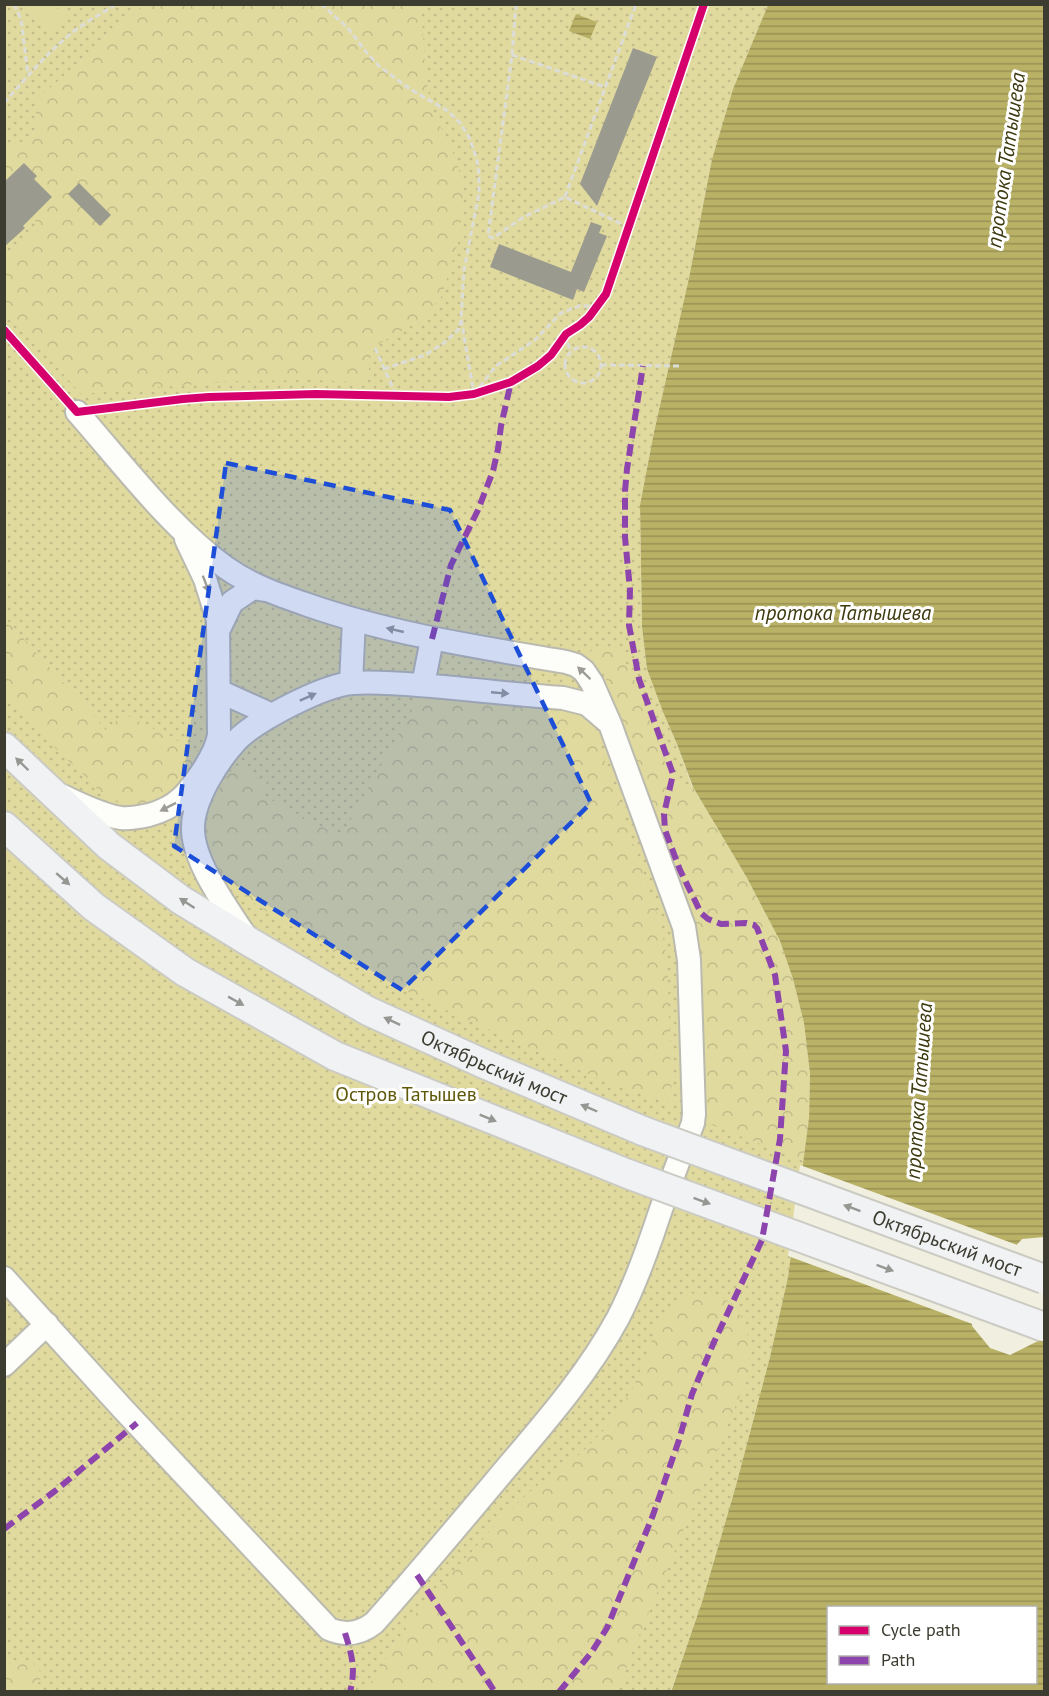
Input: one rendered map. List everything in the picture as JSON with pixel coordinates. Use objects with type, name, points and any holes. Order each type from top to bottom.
[{"type":"main road","name":"Октябрьский мост","points":[[4,747],[109,846],[181,900],[368,1011],[482,1063],[643,1131],[1044,1279]]},
{"type":"main road","points":[[4,826],[94,907],[184,972],[335,1056],[628,1174],[1044,1327]]},
{"type":"lane","points":[[4,1278],[329,1629],[340,1633],[362,1631],[374,1623],[417,1575],[550,1417],[592,1361],[630,1292],[651,1241],[693,1123],[689,960],[686,935],[676,901],[610,724],[590,678],[584,670],[566,662],[432,639],[354,620],[266,590],[245,580],[224,567],[182,531],[77,412]]},
{"type":"lane","points":[[50,791],[122,818],[152,814],[176,803],[189,791],[211,759],[219,735],[219,629],[216,611],[207,586],[182,531]]},
{"type":"lane","points":[[219,629],[232,603],[253,588],[266,590]]},
{"type":"lane","points":[[351,683],[354,620]]},
{"type":"lane","points":[[423,686],[432,639]]},
{"type":"lane","points":[[248,941],[200,860],[193,830],[205,787],[223,758],[237,740],[272,715],[329,689],[351,683],[384,683],[563,698],[580,702],[594,709],[610,724]]},
{"type":"lane","points":[[219,691],[272,715]]},
{"type":"lane","points":[[4,840],[32,852]]},
{"type":"lane","points":[[4,1365],[47,1324]]},
{"type":"path","points":[[14,4],[22,26],[28,75]]},
{"type":"path","points":[[4,103],[28,75],[76,30],[116,4]]},
{"type":"path","points":[[321,4],[347,27],[383,70],[448,111],[461,124],[470,139],[477,160],[479,193],[464,270],[461,319],[458,330],[444,343],[425,355],[384,369]]},
{"type":"path","points":[[516,4],[512,55],[488,236],[493,238],[522,218],[565,197],[636,4]]},
{"type":"path","points":[[512,55],[605,87]]},
{"type":"path","points":[[565,197],[628,227]]},
{"type":"path","points":[[461,319],[474,394],[496,366],[535,340],[561,313],[579,306],[598,306]]},
{"type":"path","points":[[566,334],[570,352]]},
{"type":"path","points":[[583,346],[596,352],[601,365],[600,372],[595,378],[582,383],[569,378],[564,364],[570,352],[583,346]]},
{"type":"path","points":[[375,348],[396,395]]},
{"type":"path","points":[[601,365],[682,366]]},
{"type":"highlighted area","points":[[226,463],[450,510],[591,803],[402,990],[174,846]]},
{"type":"green space","name":"Остров Татышев","points":[[5,5],[768,5],[733,89],[712,159],[689,278],[654,432],[640,505],[642,627],[647,669],[677,744],[809,1118],[788,1277],[770,1357],[702,1602],[671,1691],[5,1692]]},
{"type":"green space","points":[[24,5],[53,5],[67,16],[54,32]]},
{"type":"green space","points":[[145,5],[421,5],[426,80],[431,105],[450,144],[463,191],[460,236],[441,298],[418,322],[373,347],[369,358],[369,372],[363,380],[358,382],[234,381],[81,394],[5,309],[5,261],[41,227],[5,187],[4,148],[35,137],[37,99]]},
{"type":"green space","points":[[5,618],[106,730],[124,714],[204,754],[179,787],[168,796],[156,801],[142,804],[121,802],[102,792],[53,745],[5,696]]},
{"type":"green space","points":[[605,647],[617,649],[622,654],[665,762],[680,781],[693,787],[747,878],[780,941],[793,979],[804,1023],[810,1074],[809,1118],[803,1161],[702,1121],[681,890],[607,681],[602,669],[583,653]]},
{"type":"green space","points":[[420,696],[566,712],[581,719],[597,737],[661,926],[667,960],[672,1103],[597,1078],[390,983],[347,960],[259,906],[234,888],[216,869],[206,842],[206,828],[213,801],[236,765],[267,783],[264,796],[341,837]]},
{"type":"green space","points":[[688,1293],[718,1295],[734,1305],[747,1327],[749,1348],[747,1379],[618,1691],[365,1691],[417,1612],[501,1519],[534,1488],[580,1454],[606,1428],[632,1390],[656,1327],[668,1309]]},
{"type":"green space","points":[[17,1660],[31,1663],[39,1669],[40,1679],[33,1691],[5,1691],[5,1666]]},
{"type":"water","name":"протока Татышева","points":[[768,5],[1044,5],[1044,1237],[1022,1239],[976,1291],[972,1326],[990,1348],[1010,1355],[1044,1338],[1044,1691],[671,1692],[702,1602],[770,1357],[788,1277],[809,1118],[810,1074],[804,1023],[793,979],[780,941],[747,878],[693,787],[647,669],[642,627],[640,505],[712,159],[733,89]]},
{"type":"water","points":[[576,14],[597,22],[590,39],[569,31]]},
{"type":"pier","points":[[800,1165],[1020,1246],[979,1293],[975,1325],[788,1256]]},
{"type":"building","points":[[633,48],[657,57],[597,206],[580,184]]},
{"type":"building","points":[[24,163],[37,176],[34,179],[52,197],[23,226],[25,228],[4,247],[4,182]]},
{"type":"building","points":[[79,183],[111,215],[100,226],[68,194]]},
{"type":"building","points":[[591,222],[602,226],[599,233],[607,236],[584,292],[577,289],[573,300],[490,267],[499,244],[571,272]]},
{"type":"marked path","points":[[559,1692],[591,1653],[607,1628],[653,1515],[692,1394],[762,1240],[780,1139],[786,1051],[775,975],[757,928],[746,923],[721,924],[708,919],[701,913],[680,870],[665,830],[664,814],[673,774],[639,679],[629,625],[630,590],[625,537],[625,491],[643,366]]},
{"type":"marked path","points":[[432,639],[451,565],[478,510],[493,471],[511,382]]},
{"type":"marked path","points":[[4,1529],[55,1491],[137,1423]]},
{"type":"marked path","points":[[417,1575],[495,1692]]},
{"type":"marked path","points":[[345,1633],[352,1662],[353,1676],[350,1692]]},
{"type":"cycle path","points":[[4,330],[77,412],[209,397],[316,394],[449,397],[474,394],[511,382],[538,366],[551,355],[566,334],[589,317],[606,294],[704,4]]}]
